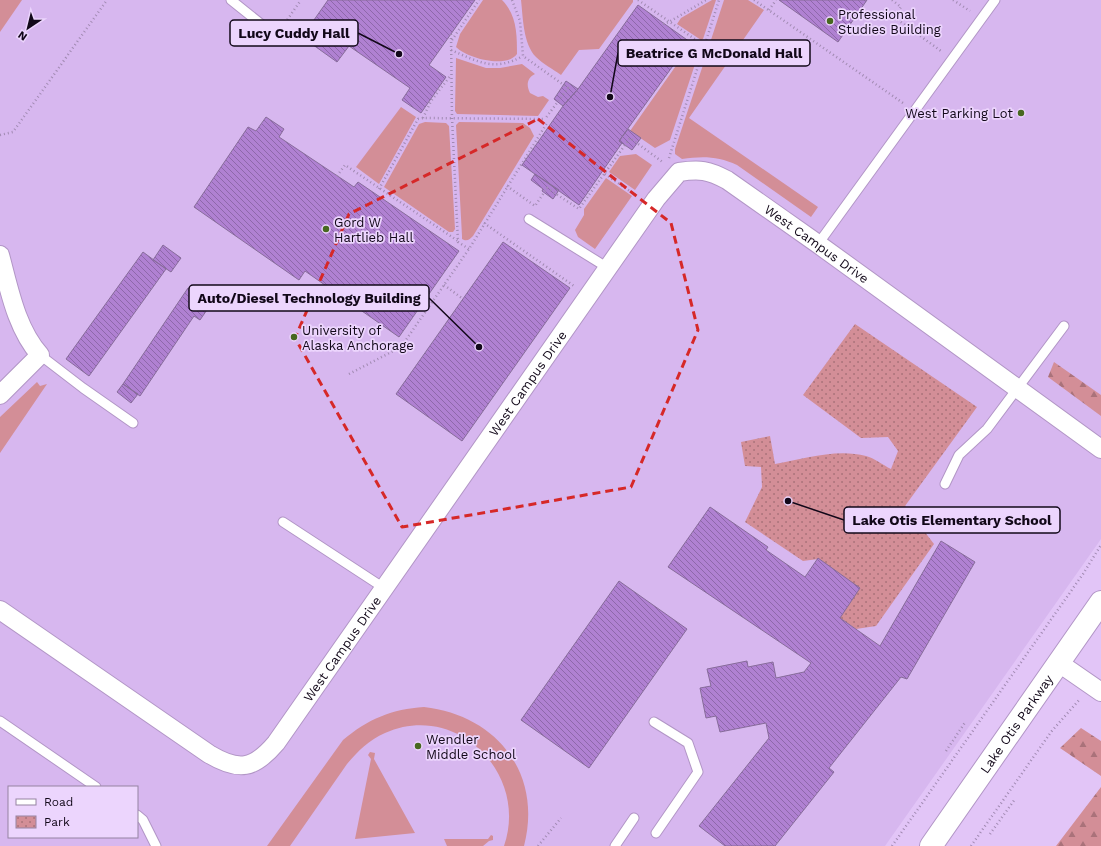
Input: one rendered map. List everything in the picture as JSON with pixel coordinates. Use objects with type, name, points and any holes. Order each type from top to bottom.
[{"type":"main road","name":"Lake Otis Parkway","points":[[931,846],[1101,602]]},
{"type":"street","name":"West Campus Drive","points":[[0,610],[209,754],[226,764],[242,765],[255,763],[265,756],[276,743],[608,268],[669,182],[679,172],[698,170],[712,172],[727,180],[1101,449]]},
{"type":"street","points":[[0,255],[17,312],[33,346],[40,355],[0,396]]},
{"type":"street","points":[[1059,663],[1095,688]]},
{"type":"lane","points":[[231,0],[266,28]]},
{"type":"lane","points":[[818,244],[995,0]]},
{"type":"lane","points":[[529,219],[608,268]]},
{"type":"lane","points":[[945,484],[959,455],[987,429],[1064,326]]},
{"type":"lane","points":[[40,355],[83,388],[133,423]]},
{"type":"lane","points":[[283,522],[384,588]]},
{"type":"lane","points":[[0,720],[95,786]]},
{"type":"lane","points":[[654,722],[688,743],[698,772],[656,833]]},
{"type":"lane","points":[[138,816],[143,820],[156,846]]},
{"type":"lane","points":[[615,846],[634,818]]},
{"type":"path","points":[[0,135],[13,132],[107,0]]},
{"type":"path","points":[[285,23],[301,0]]},
{"type":"path","points":[[451,40],[479,0]]},
{"type":"path","points":[[512,0],[520,21],[523,56],[568,88],[545,119]]},
{"type":"path","points":[[638,0],[704,47],[728,62]]},
{"type":"path","points":[[663,24],[706,0]]},
{"type":"path","points":[[507,186],[535,206],[548,188],[579,210],[630,138],[666,165],[719,0]]},
{"type":"path","points":[[754,0],[906,105]]},
{"type":"path","points":[[769,10],[776,0]]},
{"type":"path","points":[[892,0],[901,6],[894,17],[943,52]]},
{"type":"path","points":[[953,0],[971,12],[975,6]]},
{"type":"path","points":[[451,34],[452,118],[458,242]]},
{"type":"path","points":[[451,50],[484,65],[510,63],[523,56]]},
{"type":"path","points":[[423,118],[431,101],[451,74]]},
{"type":"path","points":[[380,189],[418,119],[545,119]]},
{"type":"path","points":[[545,119],[548,127]]},
{"type":"path","points":[[349,374],[401,346],[444,286],[547,123]]},
{"type":"path","points":[[337,176],[345,165],[468,249]]},
{"type":"path","points":[[605,174],[637,196]]},
{"type":"path","points":[[484,224],[575,286]]},
{"type":"path","points":[[444,286],[463,299]]},
{"type":"path","points":[[892,846],[1101,545]]},
{"type":"path","points":[[971,846],[1051,732],[1076,705],[1095,688]]},
{"type":"path","points":[[946,751],[966,721]]},
{"type":"path","points":[[990,834],[1015,799]]},
{"type":"path","points":[[538,846],[561,818]]},
{"type":"highlighted area","points":[[538,119],[671,223],[698,330],[631,487],[402,527],[295,338],[349,214]]},
{"type":"shaded area","name":"University of Alaska Anchorage","points":[[0,0],[1101,0],[1101,539],[885,846],[0,846]]},
{"type":"green space","points":[[0,0],[22,0],[0,32]]},
{"type":"green space","points":[[483,0],[502,0],[511,12],[515,26],[517,47],[517,54],[512,58],[504,61],[486,60],[469,55],[456,47],[460,34]]},
{"type":"green space","points":[[521,0],[633,0],[633,2],[599,49],[579,50],[561,75],[539,60],[528,45],[524,30]]},
{"type":"green space","points":[[712,0],[716,0],[703,39],[701,40],[677,24],[681,18]]},
{"type":"green space","points":[[724,0],[748,0],[764,10],[729,60],[709,46]]},
{"type":"green space","points":[[692,43],[700,49],[670,140],[655,148],[630,131]]},
{"type":"green space","points":[[707,53],[726,65],[689,118],[818,207],[811,217],[737,165],[717,158],[696,157],[682,159],[675,154],[675,149]]},
{"type":"green space","points":[[456,58],[486,68],[500,68],[522,64],[535,74],[528,82],[530,93],[538,97],[543,96],[549,100],[538,116],[457,114],[455,111]]},
{"type":"green space","points":[[401,107],[416,117],[379,184],[356,167]]},
{"type":"green space","points":[[425,122],[446,123],[449,126],[455,229],[453,232],[449,232],[384,187],[419,124]]},
{"type":"green space","points":[[459,122],[523,123],[530,128],[534,136],[473,236],[467,240],[462,239],[456,125]]},
{"type":"green space","points":[[636,154],[652,165],[635,190],[609,172],[620,156]]},
{"type":"green space","points":[[606,178],[632,196],[595,249],[578,237],[575,230],[584,215],[584,209]]},
{"type":"green space","points":[[855,324],[977,407],[905,506],[934,544],[876,626],[856,629],[840,618],[818,559],[803,561],[745,522],[762,487],[761,467],[745,466],[741,442],[770,436],[775,464],[820,455],[843,453],[869,457],[891,469],[898,451],[888,437],[861,438],[803,395]]},
{"type":"green space","points":[[1054,362],[1101,395],[1101,416],[1048,377]]},
{"type":"green space","points":[[37,382],[40,386],[47,384],[0,453],[0,417]]},
{"type":"green space","points":[[424,707],[450,712],[473,722],[492,735],[508,752],[520,772],[527,795],[528,819],[524,846],[504,846],[509,819],[506,793],[496,770],[481,750],[461,736],[437,727],[412,726],[385,733],[369,742],[347,764],[290,846],[267,846],[343,740],[362,726],[381,716],[401,710]]},
{"type":"green space","points":[[1081,728],[1101,741],[1101,776],[1060,748]]},
{"type":"green space","points":[[370,752],[375,753],[374,759],[415,833],[355,839],[371,759],[368,755]]},
{"type":"green space","points":[[1101,787],[1101,846],[1056,846]]},
{"type":"green space","points":[[491,835],[493,836],[493,840],[489,841],[483,846],[447,846],[444,839],[488,839]]},
{"type":"building","points":[[328,0],[475,0],[429,65],[446,77],[421,113],[402,100],[410,88],[349,46],[337,62],[302,37]]},
{"type":"building","name":"Professional Studies Building","points":[[779,0],[867,0],[838,42]]},
{"type":"building","points":[[638,5],[690,42],[619,141],[622,143],[579,205],[522,165],[563,106],[578,89]]},
{"type":"building","points":[[566,81],[578,89],[563,106],[554,99]]},
{"type":"building","name":"Gord W Hartlieb Hall","points":[[266,117],[284,129],[279,137],[354,187],[358,182],[459,251],[399,337],[305,271],[299,280],[194,207],[248,127],[256,131]]},
{"type":"building","points":[[628,129],[641,138],[632,150],[619,141]]},
{"type":"building","points":[[535,174],[559,190],[553,199],[531,180]]},
{"type":"building","points":[[503,242],[570,288],[462,441],[396,394]]},
{"type":"building","points":[[163,245],[181,258],[171,272],[153,260]]},
{"type":"building","points":[[143,252],[166,269],[89,376],[66,359]]},
{"type":"building","points":[[188,288],[211,304],[200,320],[194,316],[140,396],[123,384]]},
{"type":"building","points":[[123,384],[138,394],[131,403],[117,392]]},
{"type":"building","points":[[710,507],[768,547],[766,550],[805,577],[818,558],[860,588],[840,618],[880,646],[941,541],[975,562],[907,679],[901,677],[829,768],[834,772],[775,846],[725,846],[699,826],[769,738],[766,723],[720,732],[716,716],[706,718],[700,688],[711,686],[707,669],[747,661],[748,667],[773,662],[776,678],[804,672],[811,663],[668,567]]},
{"type":"building","points":[[619,581],[687,629],[589,768],[521,720]]},
{"type":"place","name":"Professional Studies Building","points":[[830,21]]},
{"type":"place","name":"Lucy Cuddy Hall","points":[[399,54]]},
{"type":"place","name":"Beatrice G McDonald Hall","points":[[610,97]]},
{"type":"place","name":"West Parking Lot","points":[[1021,113]]},
{"type":"place","name":"Gord W Hartlieb Hall","points":[[326,229]]},
{"type":"place","name":"University of Alaska Anchorage","points":[[294,337]]},
{"type":"place","name":"Auto/Diesel Technology Building","points":[[479,347]]},
{"type":"place","name":"Lake Otis Elementary School","points":[[788,501]]},
{"type":"place","name":"Wendler Middle School","points":[[418,746]]}]
